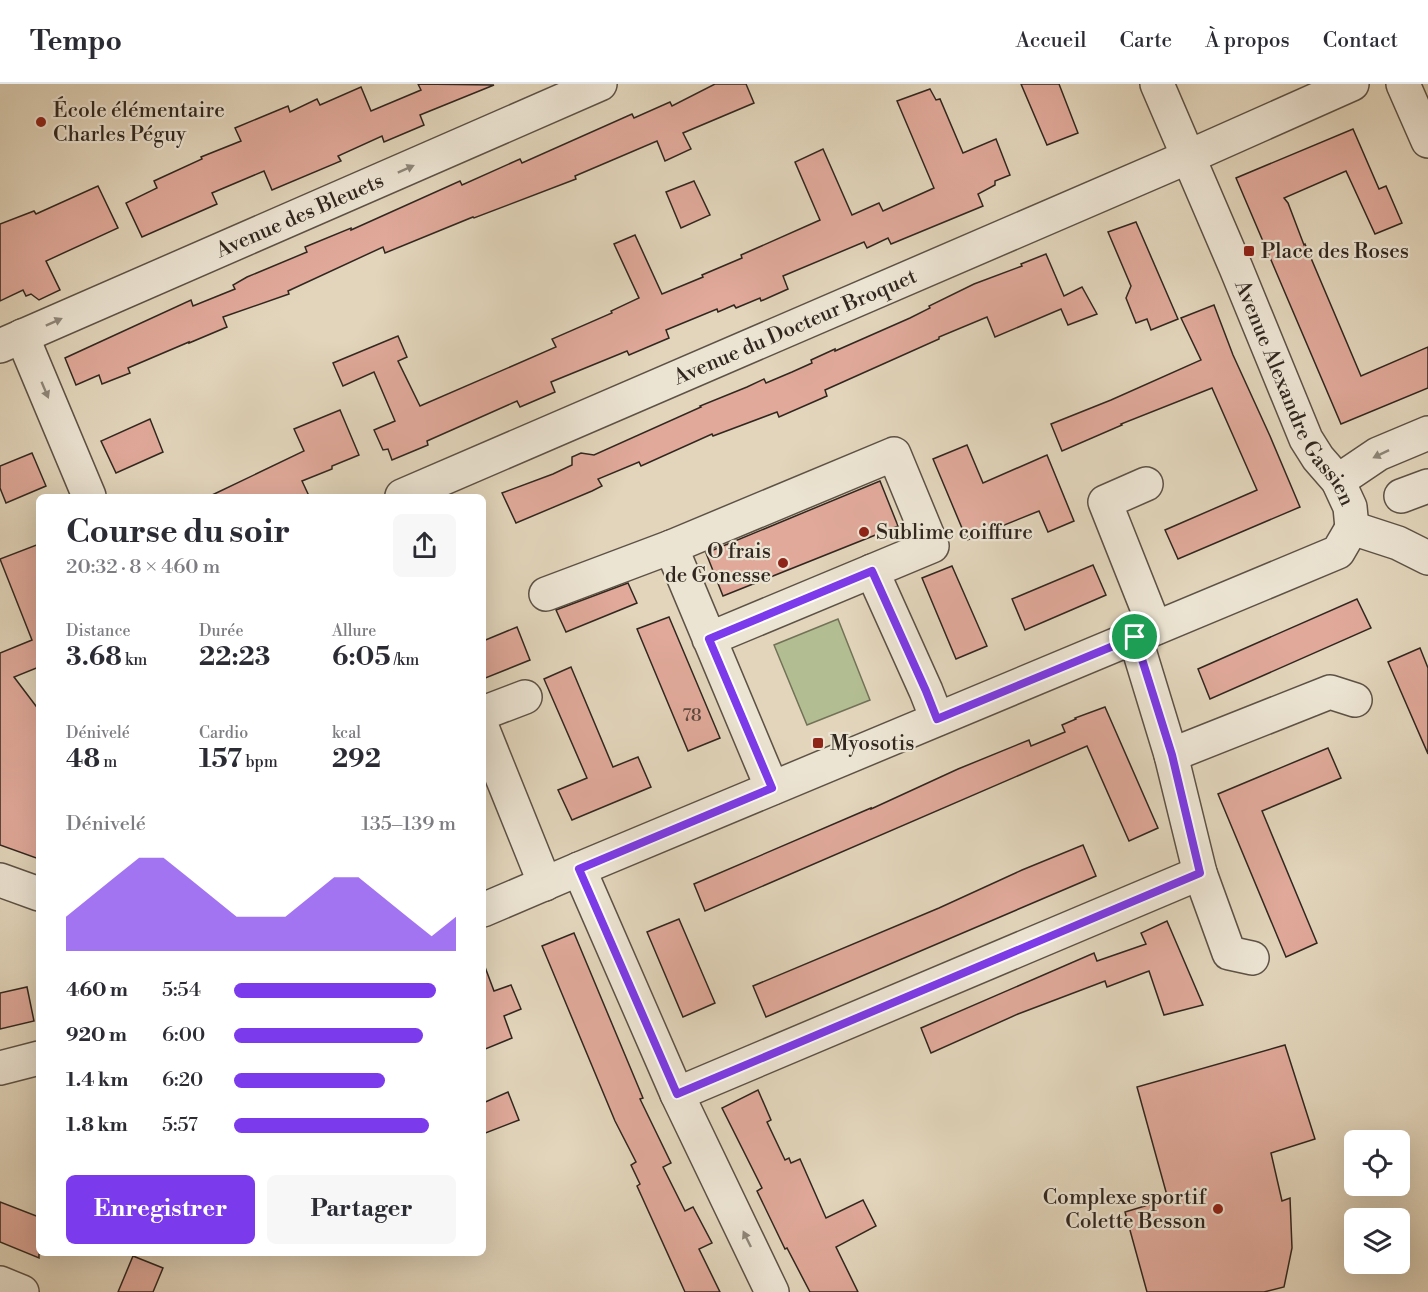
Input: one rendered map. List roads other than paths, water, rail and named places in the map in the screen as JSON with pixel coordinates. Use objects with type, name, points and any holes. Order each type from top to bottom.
[{"type":"street","name":"Avenue des Bleuets","points":[[11,341],[600,84]]},
{"type":"street","name":"Avenue Alexandre Gassien","points":[[1157,84],[1306,439],[1318,458],[1338,481],[1350,507],[1352,528],[1398,543],[1428,558]]},
{"type":"street","name":"Avenue du Docteur Broquet","points":[[407,494],[1352,84]]},
{"type":"street","points":[[1403,84],[1428,141]]},
{"type":"street","points":[[11,341],[88,494]]},
{"type":"street","points":[[1338,481],[1378,454],[1428,433]]},
{"type":"street","points":[[546,594],[671,547],[894,454],[932,546],[709,639]]},
{"type":"street","points":[[1146,484],[1105,502],[1145,633],[1200,873],[1229,953],[1252,958]]},
{"type":"street","points":[[486,909],[1338,552],[1352,528]]},
{"type":"street","points":[[671,547],[772,788]]},
{"type":"street","points":[[872,571],[937,719]]},
{"type":"street","points":[[1172,755],[1330,692],[1355,700]]},
{"type":"street","points":[[486,712],[525,697]]},
{"type":"street","points":[[486,737],[545,884]]},
{"type":"street","points":[[579,869],[677,1094],[772,1292]]},
{"type":"street","points":[[677,1094],[1200,873]]},
{"type":"street","points":[[0,880],[36,893]]},
{"type":"street","points":[[0,1068],[36,1059]]},
{"type":"street","points":[[0,1283],[22,1292]]},
{"type":"place","name":"École élémentaire Charles Péguy","points":[[41,122]]},
{"type":"place","name":"Place des Roses","points":[[1249,251]]},
{"type":"place","name":"Sublime coiffure","points":[[864,532]]},
{"type":"place","name":"O frais de Gonesse","points":[[783,563]]},
{"type":"place","name":"Myosotis","points":[[818,743]]},
{"type":"place","name":"Complexe sportif Colette Besson","points":[[1218,1209]]}]
